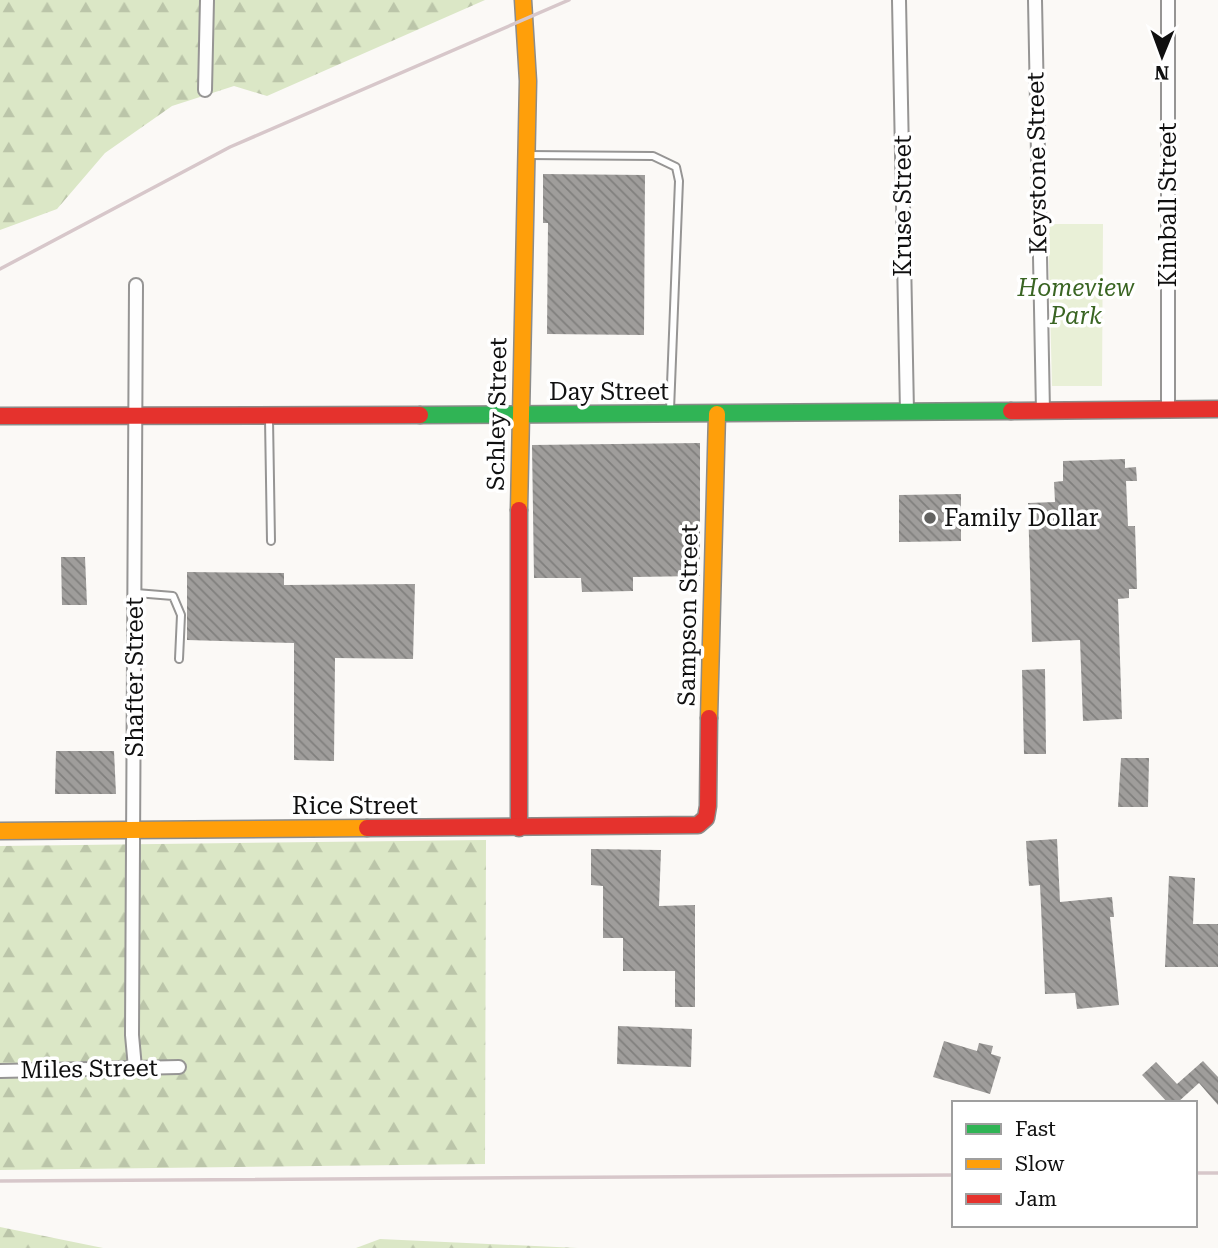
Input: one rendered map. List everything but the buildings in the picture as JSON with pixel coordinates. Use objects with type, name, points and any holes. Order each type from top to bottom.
[{"type":"street","points":[[205,90],[207,0]]},
{"type":"street","name":"Schley Street","points":[[519,828],[519,415],[528,81],[523,0]]},
{"type":"street","name":"Kruse Street","points":[[899,0],[907,412]]},
{"type":"street","name":"Keystone Street","points":[[1035,0],[1043,411]]},
{"type":"street","name":"Kimball Street","points":[[1168,0],[1168,409]]},
{"type":"street","name":"Shafter Street","points":[[135,1068],[136,285]]},
{"type":"street","name":"Day Street","points":[[0,416],[269,417],[1218,409]]},
{"type":"street","name":"Sampson Street","points":[[706,818],[717,414]]},
{"type":"street","name":"Rice Street","points":[[0,831],[687,827],[698,825],[706,818]]},
{"type":"street","name":"Miles Street","points":[[0,1071],[179,1067]]},
{"type":"lane","points":[[526,155],[653,156],[676,167],[679,181],[670,414]]},
{"type":"lane","points":[[269,417],[271,541]]},
{"type":"lane","points":[[136,593],[173,596],[181,615],[179,659]]},
{"type":"green space","points":[[0,0],[485,0],[267,96],[234,86],[172,106],[105,153],[57,209],[0,230]]},
{"type":"green space","name":"Homeview Park","points":[[1048,224],[1103,224],[1102,386],[1052,386]]},
{"type":"green space","points":[[486,840],[485,1164],[0,1170],[0,846]]},
{"type":"green space","points":[[0,1227],[103,1248],[0,1248]]},
{"type":"green space","points":[[380,1239],[578,1248],[356,1248]]},
{"type":"railway","points":[[0,269],[230,147],[569,0]]},
{"type":"railway","points":[[1197,1173],[1218,1173]]},
{"type":"railway","points":[[0,1181],[952,1175]]},
{"type":"traffic: fast","points":[[420,415],[1011,411]]},
{"type":"traffic: slow","points":[[519,510],[528,81],[523,0]]},
{"type":"traffic: slow","points":[[709,718],[717,414]]},
{"type":"traffic: slow","points":[[0,831],[367,828]]},
{"type":"traffic: jam","points":[[1011,411],[1218,409]]},
{"type":"traffic: jam","points":[[0,416],[420,415]]},
{"type":"traffic: jam","points":[[519,510],[519,828]]},
{"type":"traffic: jam","points":[[367,828],[698,825],[706,818],[708,806],[709,718]]},
{"type":"place","name":"Family Dollar","points":[[930,518]]}]
